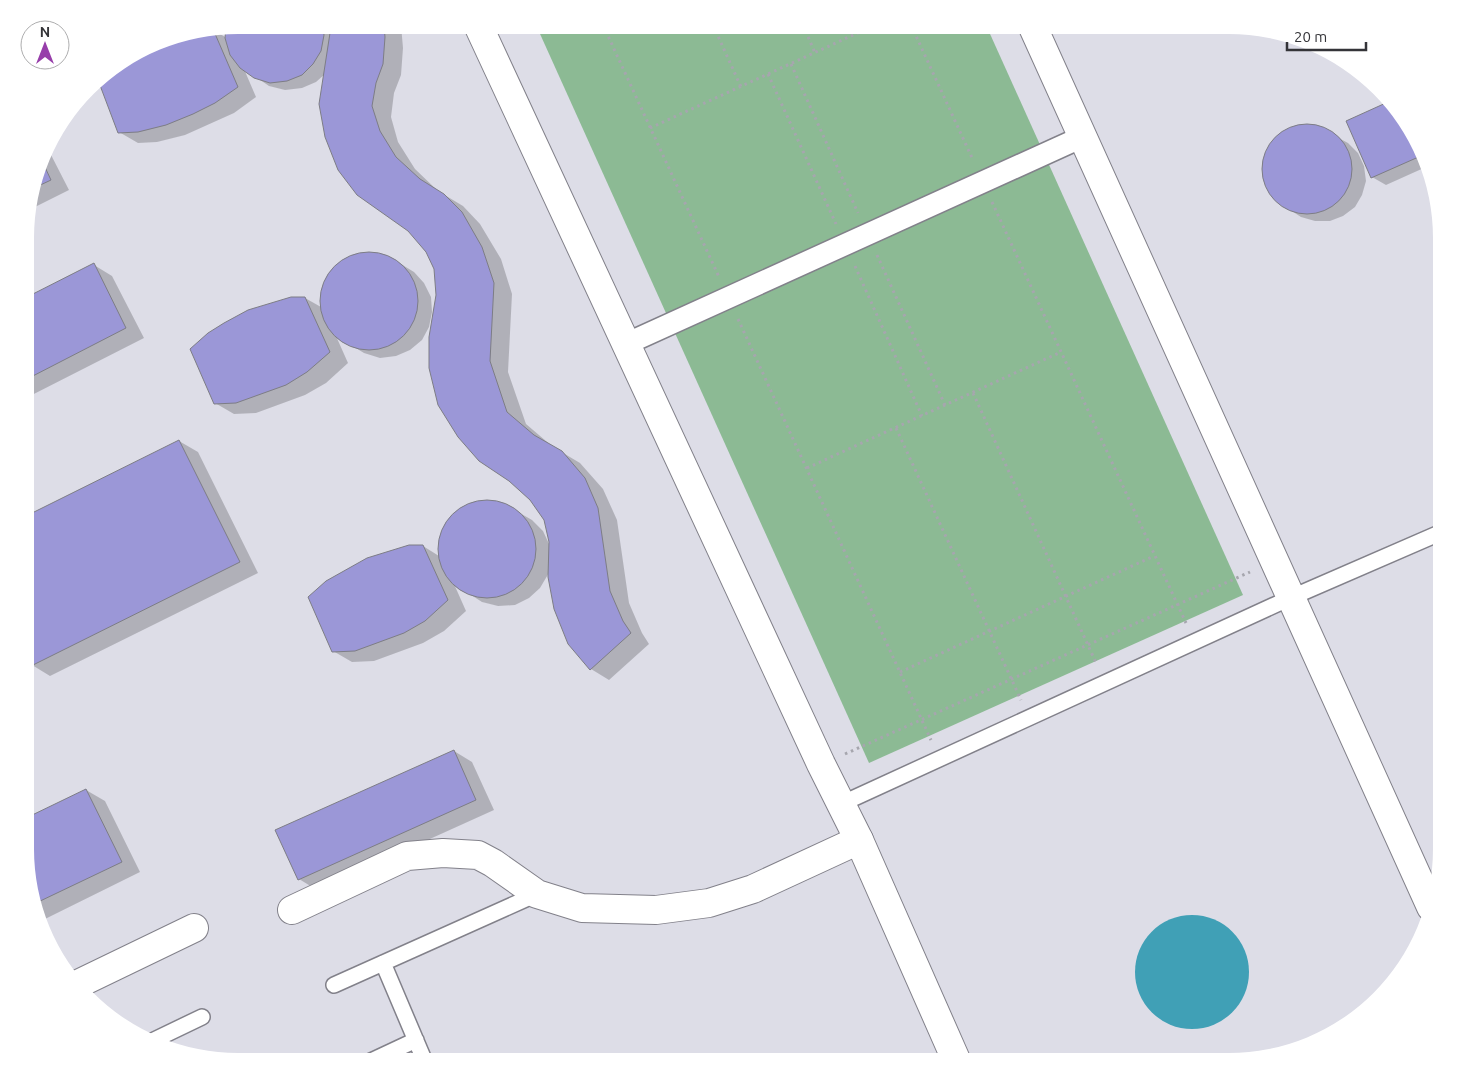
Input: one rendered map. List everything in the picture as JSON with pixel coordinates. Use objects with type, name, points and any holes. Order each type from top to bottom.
[{"type":"street","points":[[482,34],[859,840],[953,1053]]},
{"type":"street","points":[[1036,34],[1427,898]]},
{"type":"street","points":[[626,344],[1082,137]]},
{"type":"street","points":[[292,910],[407,856],[443,853],[478,855],[493,863],[537,894],[582,908],[656,910],[709,903],[753,889],[859,840]]},
{"type":"street","points":[[82,982],[194,928]]},
{"type":"lane","points":[[841,804],[1290,598],[1433,536]]},
{"type":"lane","points":[[334,985],[537,894]]},
{"type":"lane","points":[[383,963],[421,1053]]},
{"type":"lane","points":[[159,1038],[202,1017]]},
{"type":"lane","points":[[388,1053],[416,1040]]},
{"type":"path","points":[[607,34],[940,759]]},
{"type":"path","points":[[716,34],[741,86]]},
{"type":"path","points":[[807,34],[815,53]]},
{"type":"path","points":[[650,128],[856,34]]},
{"type":"path","points":[[915,34],[1194,642]]},
{"type":"path","points":[[807,468],[1061,352]]},
{"type":"path","points":[[973,393],[1105,683]]},
{"type":"path","points":[[896,428],[1029,718]]},
{"type":"path","points":[[900,672],[1154,556]]},
{"type":"path","points":[[822,764],[1274,561]]},
{"type":"green space","points":[[540,34],[990,34],[1243,595],[869,763]]},
{"type":"water","points":[[1192,915],[1214,919],[1232,932],[1245,950],[1249,972],[1245,994],[1232,1012],[1214,1025],[1192,1029],[1170,1025],[1152,1012],[1139,994],[1135,972],[1139,950],[1152,932],[1170,919]]},
{"type":"building","points":[[225,34],[324,35],[321,51],[313,64],[302,75],[287,81],[270,83],[254,78],[240,68],[230,55]]},
{"type":"building","points":[[330,34],[385,34],[383,64],[376,83],[372,106],[380,131],[396,157],[420,179],[444,194],[462,212],[482,247],[494,283],[490,361],[507,412],[534,435],[562,451],[585,478],[598,508],[610,591],[623,621],[631,633],[590,670],[568,644],[554,609],[548,577],[549,542],[544,520],[530,500],[509,481],[479,461],[458,437],[438,405],[429,368],[429,337],[436,295],[434,269],[426,252],[408,231],[357,195],[338,170],[325,137],[319,104]]},
{"type":"building","points":[[215,35],[238,87],[215,103],[166,125],[138,132],[118,133],[100,86],[124,68],[160,49]]},
{"type":"building","points":[[1384,104],[1399,124],[1417,158],[1371,178],[1346,121]]},
{"type":"building","points":[[1307,124],[1324,128],[1339,137],[1348,152],[1352,169],[1348,186],[1339,201],[1324,210],[1307,214],[1290,210],[1275,201],[1266,186],[1262,169],[1266,152],[1275,137],[1290,128]]},
{"type":"building","points":[[46,169],[51,180],[41,185]]},
{"type":"building","points":[[369,252],[388,256],[404,266],[414,282],[418,301],[414,320],[404,336],[388,346],[369,350],[350,346],[334,336],[324,320],[320,301],[324,282],[334,266],[350,256]]},
{"type":"building","points":[[94,263],[126,328],[34,375],[34,293]]},
{"type":"building","points":[[291,297],[305,297],[330,352],[307,372],[286,385],[236,403],[214,404],[190,349],[208,333],[248,310]]},
{"type":"building","points":[[179,440],[240,562],[34,665],[34,512]]},
{"type":"building","points":[[487,500],[506,504],[522,514],[532,530],[536,549],[532,568],[522,584],[506,594],[487,598],[468,594],[452,584],[442,568],[438,549],[442,530],[452,514],[468,504]]},
{"type":"building","points":[[409,545],[423,545],[448,600],[425,621],[404,633],[355,651],[332,652],[308,597],[326,581],[367,558]]},
{"type":"building","points":[[454,750],[476,800],[298,880],[275,830]]},
{"type":"building","points":[[86,789],[122,862],[41,901],[35,876],[34,814]]}]
